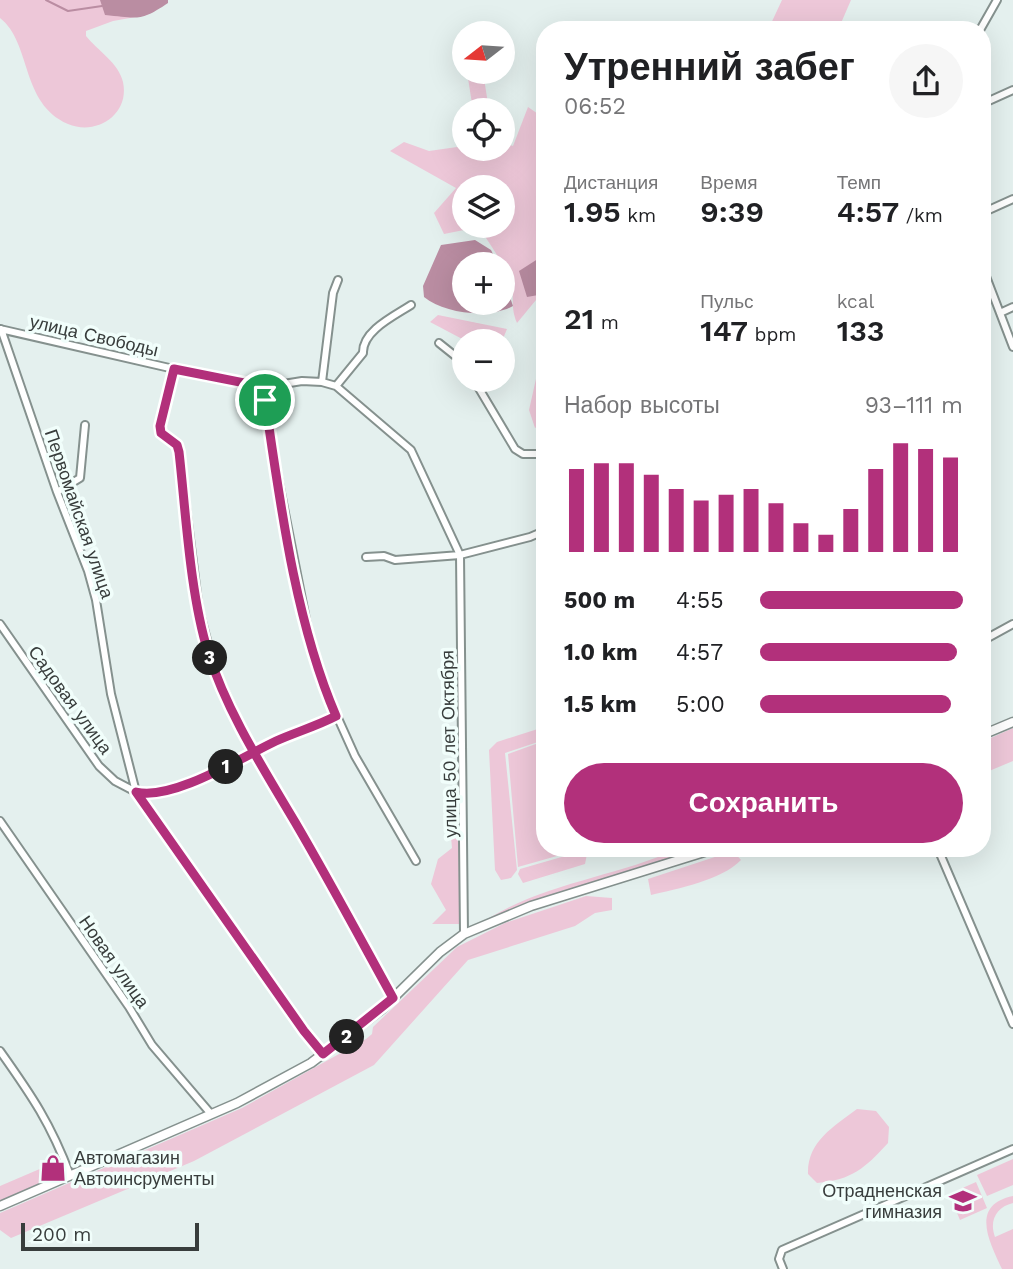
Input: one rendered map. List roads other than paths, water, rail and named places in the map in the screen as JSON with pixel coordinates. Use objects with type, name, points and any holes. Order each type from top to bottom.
[{"type":"street","points":[[985,21],[997,0]]},
{"type":"street","points":[[991,100],[1013,90]]},
{"type":"street","points":[[991,209],[1013,199]]},
{"type":"street","points":[[322,382],[333,293],[338,280]]},
{"type":"street","points":[[991,290],[1013,347]]},
{"type":"street","points":[[336,386],[363,353],[362,344],[369,335],[411,305]]},
{"type":"street","points":[[1000,313],[1013,307]]},
{"type":"street","name":"улица Свободы","points":[[1,329],[265,387]]},
{"type":"street","name":"Первомайская улица","points":[[1,329],[57,492],[88,571],[96,600],[111,694],[136,792]]},
{"type":"street","points":[[439,342],[452,353]]},
{"type":"street","points":[[174,369],[160,426],[161,433],[177,445],[179,452],[199,610],[208,653],[234,713],[393,998]]},
{"type":"street","name":"улица 50 лет Октября","points":[[265,387],[302,381],[336,386],[411,450],[460,555],[464,934]]},
{"type":"street","points":[[265,387],[271,442],[309,637],[323,685],[355,756],[416,861]]},
{"type":"street","points":[[481,392],[515,449],[523,454],[536,454]]},
{"type":"street","points":[[57,492],[80,478],[85,425]]},
{"type":"street","points":[[366,556],[384,556],[395,560],[460,555],[536,534]]},
{"type":"street","name":"Садовая улица","points":[[0,624],[99,766],[115,781],[136,792],[304,1031],[323,1054]]},
{"type":"street","points":[[991,635],[1013,624]]},
{"type":"street","points":[[136,792],[148,795],[169,790],[336,716]]},
{"type":"street","points":[[991,731],[1013,722]]},
{"type":"street","name":"Новая улица","points":[[0,821],[129,1007],[152,1045],[211,1114]]},
{"type":"street","points":[[0,1206],[278,1082],[323,1054],[393,998],[440,952],[464,934],[531,906],[688,857]]},
{"type":"street","points":[[941,857],[1013,1024]]},
{"type":"street","points":[[0,1051],[32,1094],[54,1132],[70,1175]]},
{"type":"street","points":[[773,1269],[782,1266],[779,1259],[782,1250],[1013,1149]]},
{"type":"waterway","points":[[46,0],[68,11],[102,6]]},
{"type":"place","name":"Автомагазин Автоинсрументы","points":[[53,1168]]},
{"type":"place","name":"Отрадненская гимназия","points":[[963,1201]]}]
